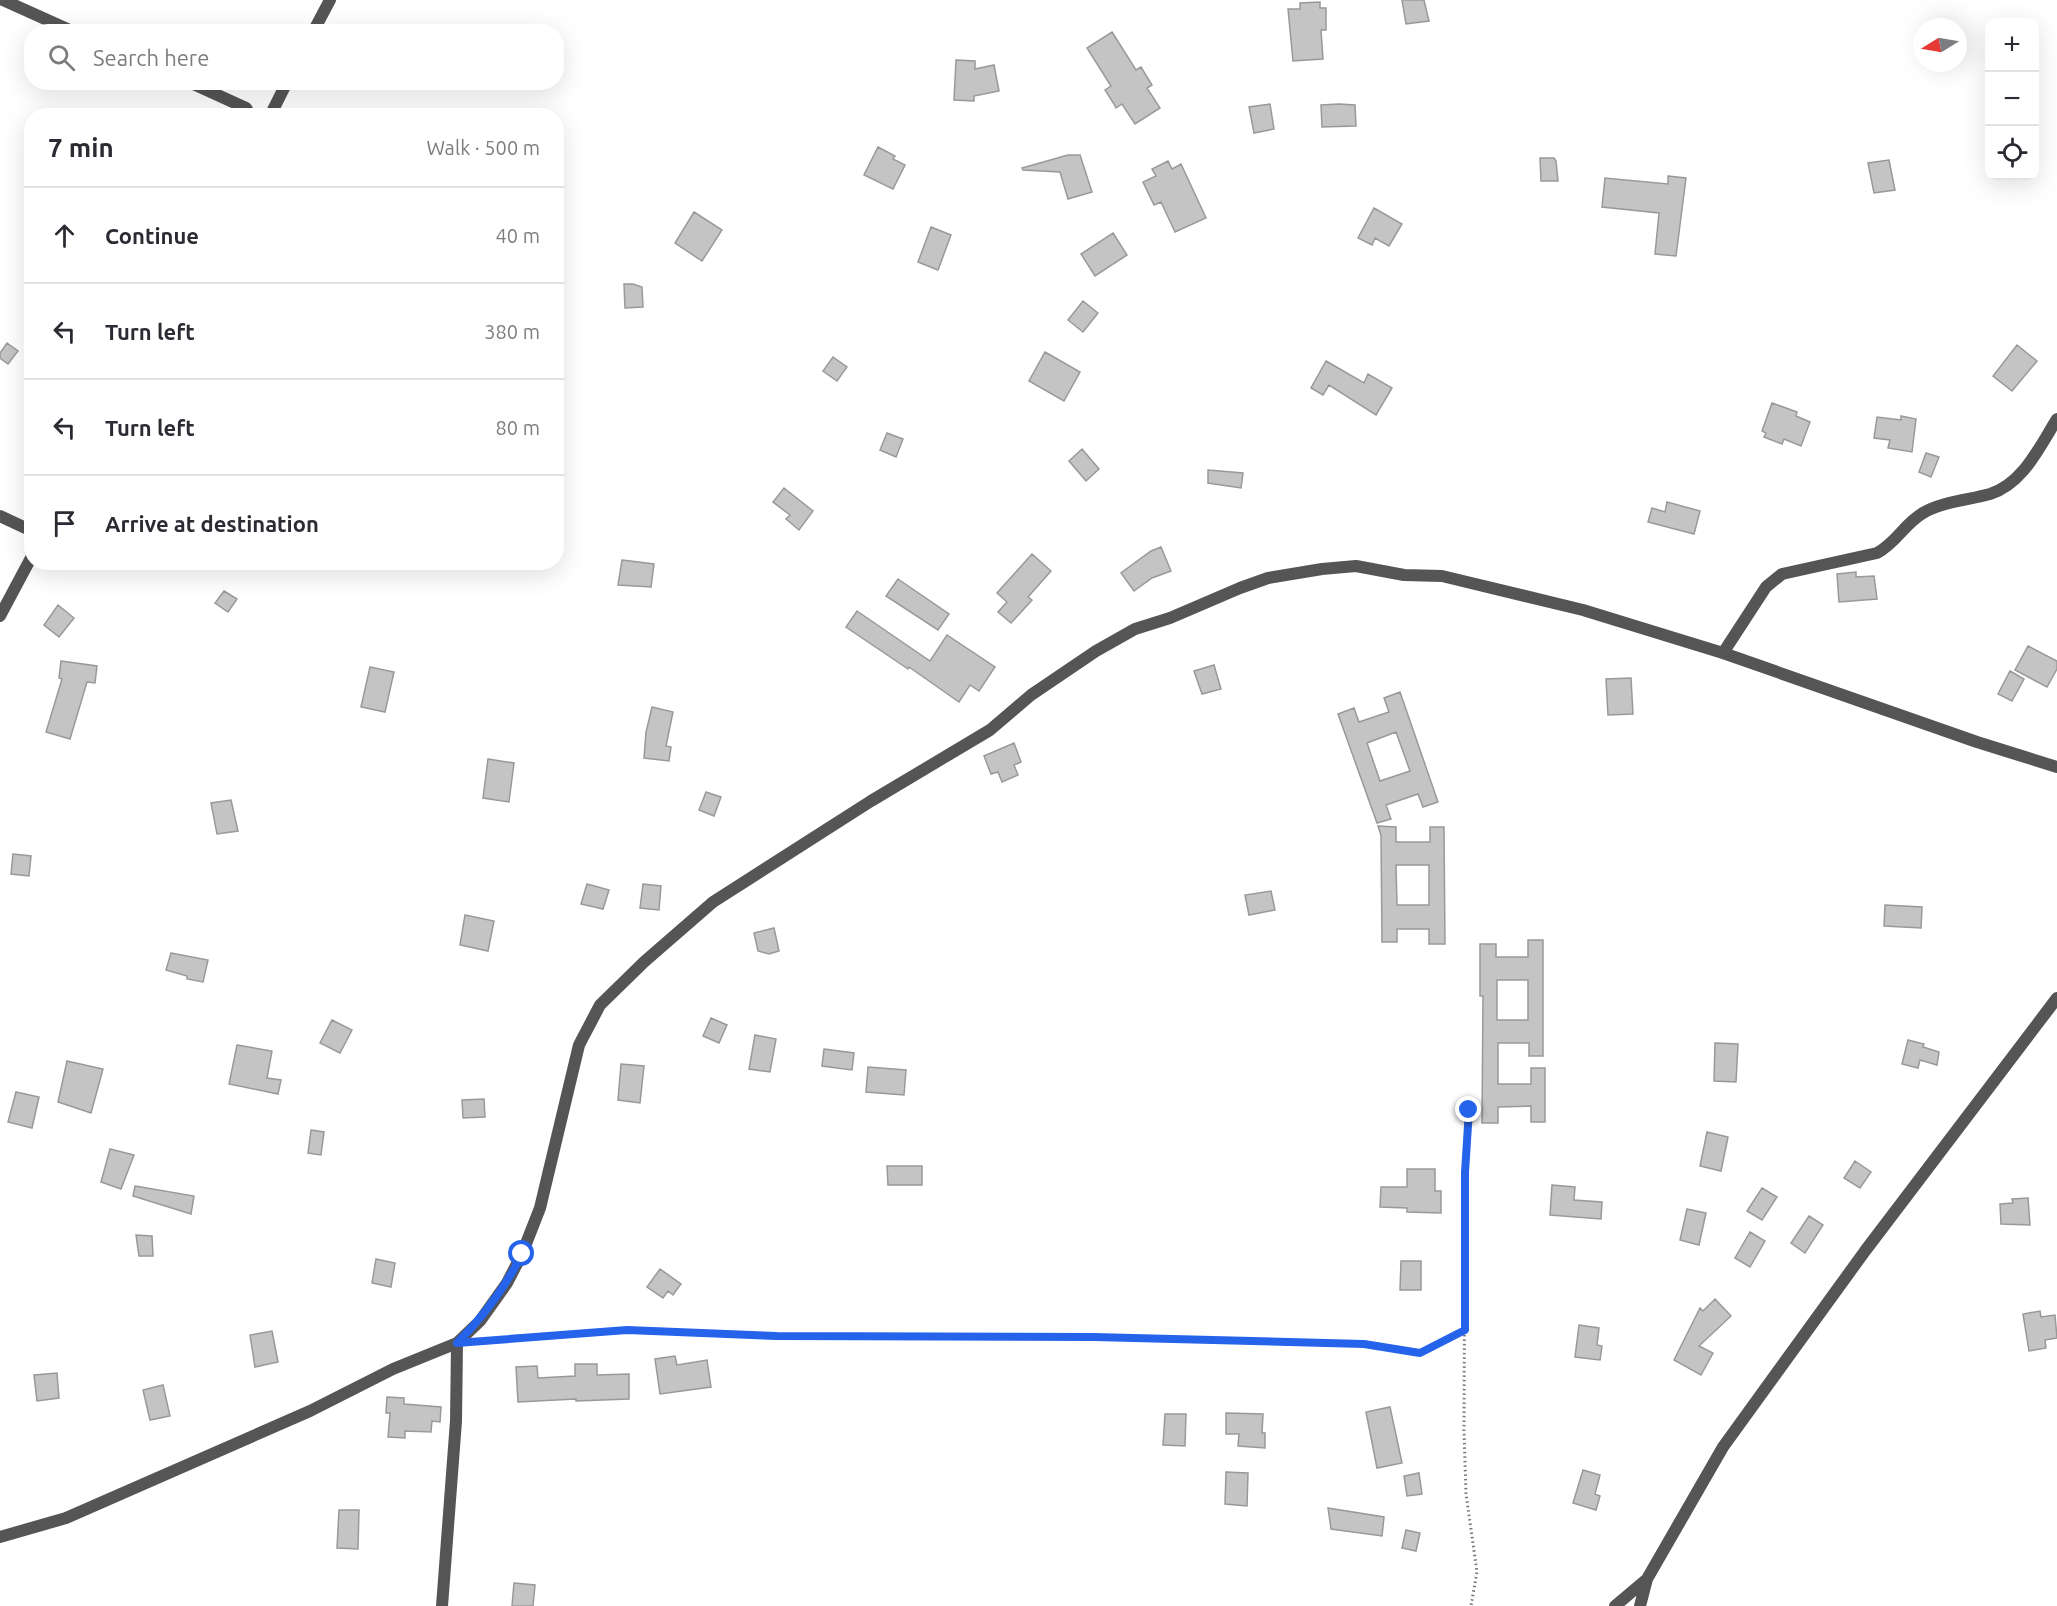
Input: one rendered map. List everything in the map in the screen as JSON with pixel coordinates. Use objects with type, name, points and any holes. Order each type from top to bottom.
[{"type":"street","points":[[3,0],[56,24]]},
{"type":"street","points":[[317,24],[330,0]]},
{"type":"street","points":[[207,90],[246,108]]},
{"type":"street","points":[[274,108],[283,90]]},
{"type":"street","points":[[1723,653],[1766,586],[1782,574],[1877,553],[1889,546],[1920,514],[1931,509],[1994,493],[2025,470],[2057,419]]},
{"type":"street","points":[[0,516],[24,527]]},
{"type":"street","points":[[0,1537],[77,1513],[310,1411],[393,1369],[457,1343],[480,1321],[507,1283],[522,1254],[540,1208],[579,1046],[600,1005],[644,962],[713,902],[871,801],[990,730],[1030,695],[1096,651],[1135,629],[1170,618],[1240,588],[1268,578],[1356,566],[1404,575],[1442,576],[1583,610],[1723,653],[1977,742],[2057,767]]},
{"type":"street","points":[[0,616],[25,570]]},
{"type":"street","points":[[1640,1606],[1647,1580],[1723,1447],[1865,1251],[2057,998]]},
{"type":"street","points":[[442,1606],[456,1421],[457,1343]]},
{"type":"street","points":[[1615,1606],[1647,1580]]},
{"type":"path","points":[[1469,1110],[1465,1172],[1466,1494],[1477,1572],[1471,1606]]},
{"type":"path","points":[[457,1343],[627,1330],[777,1336],[1094,1337],[1364,1344],[1420,1353],[1465,1330]]},
{"type":"building","points":[[1402,0],[1424,0],[1429,21],[1406,24]]},
{"type":"building","points":[[1320,2],[1320,8],[1326,8],[1326,30],[1321,30],[1323,59],[1293,61],[1288,9],[1300,9],[1300,3]]},
{"type":"building","points":[[1112,32],[1136,70],[1141,67],[1152,85],[1147,88],[1160,108],[1135,124],[1122,104],[1116,108],[1105,90],[1111,86],[1087,48]]},
{"type":"building","points":[[956,60],[975,61],[975,69],[994,65],[999,91],[974,96],[974,101],[954,100]]},
{"type":"building","points":[[1270,104],[1274,129],[1254,133],[1249,107]]},
{"type":"building","points":[[1321,105],[1355,105],[1356,126],[1322,127]]},
{"type":"building","points":[[878,147],[895,156],[893,159],[905,165],[893,189],[864,175]]},
{"type":"building","points":[[1068,155],[1080,155],[1092,192],[1068,199],[1060,172],[1023,170],[1022,168]]},
{"type":"building","points":[[1540,158],[1554,158],[1558,181],[1541,181]]},
{"type":"building","points":[[1889,160],[1895,190],[1874,193],[1868,163]]},
{"type":"building","points":[[1168,161],[1172,169],[1181,164],[1206,218],[1175,232],[1161,202],[1154,205],[1143,182],[1156,176],[1152,169]]},
{"type":"building","points":[[1668,176],[1686,178],[1676,256],[1655,254],[1659,213],[1602,207],[1605,178],[1668,184]]},
{"type":"building","points":[[1374,208],[1402,224],[1389,246],[1375,238],[1372,245],[1358,238]]},
{"type":"building","points":[[694,212],[722,230],[702,261],[675,243]]},
{"type":"building","points":[[931,227],[951,235],[938,270],[918,262]]},
{"type":"building","points":[[1113,233],[1127,255],[1095,276],[1081,254]]},
{"type":"building","points":[[624,284],[642,287],[643,307],[625,308]]},
{"type":"building","points":[[1083,301],[1098,313],[1083,332],[1068,320]]},
{"type":"building","points":[[7,343],[18,351],[8,364],[0,358],[0,353]]},
{"type":"building","points":[[2017,345],[2037,361],[2012,391],[1993,376]]},
{"type":"building","points":[[1045,352],[1080,372],[1064,401],[1029,381]]},
{"type":"building","points":[[833,357],[847,367],[837,381],[823,371]]},
{"type":"building","points":[[1326,361],[1364,383],[1368,374],[1392,388],[1376,415],[1329,385],[1323,395],[1311,388]]},
{"type":"building","points":[[1772,403],[1797,412],[1796,416],[1810,422],[1801,446],[1784,439],[1782,444],[1764,437],[1766,433],[1762,431]]},
{"type":"building","points":[[1901,416],[1916,419],[1912,452],[1888,448],[1890,440],[1874,438],[1877,417],[1901,420]]},
{"type":"building","points":[[887,433],[903,439],[896,457],[880,450]]},
{"type":"building","points":[[1082,449],[1099,469],[1086,481],[1069,461]]},
{"type":"building","points":[[1926,453],[1939,457],[1931,477],[1919,472]]},
{"type":"building","points":[[1208,470],[1243,473],[1241,488],[1208,483]]},
{"type":"building","points":[[784,488],[813,511],[799,530],[786,519],[790,515],[773,502]]},
{"type":"building","points":[[1667,502],[1700,511],[1694,534],[1648,522],[1652,508],[1665,512]]},
{"type":"building","points":[[1161,547],[1171,571],[1152,578],[1134,591],[1121,573],[1151,551]]},
{"type":"building","points":[[1032,554],[1051,571],[1028,597],[1032,600],[1011,623],[998,612],[1007,602],[997,593]]},
{"type":"building","points":[[622,560],[654,564],[651,587],[618,585]]},
{"type":"building","points":[[1856,572],[1856,577],[1874,576],[1877,599],[1839,602],[1837,574]]},
{"type":"building","points":[[898,579],[949,614],[938,630],[886,596]]},
{"type":"building","points":[[224,591],[237,599],[228,612],[215,603]]},
{"type":"building","points":[[58,605],[74,618],[59,637],[44,625]]},
{"type":"building","points":[[857,611],[930,661],[947,635],[995,667],[979,691],[970,685],[959,702],[846,627]]},
{"type":"building","points":[[2028,646],[2057,661],[2057,669],[2047,687],[2015,670]]},
{"type":"building","points":[[61,661],[97,666],[95,683],[87,682],[70,739],[46,732],[62,679],[59,678]]},
{"type":"building","points":[[1214,665],[1221,689],[1202,694],[1194,671]]},
{"type":"building","points":[[370,667],[394,672],[385,712],[361,707]]},
{"type":"building","points":[[2010,671],[2024,679],[2012,701],[1998,694]]},
{"type":"building","points":[[1631,678],[1633,714],[1608,715],[1606,679]]},
{"type":"building","points":[[1400,692],[1438,802],[1423,807],[1418,794],[1386,805],[1391,819],[1377,823],[1338,714],[1354,708],[1359,722],[1389,712],[1384,698]],"holes":[[[1396,732],[1410,771],[1380,781],[1367,743]]]},
{"type":"building","points":[[652,707],[673,712],[666,746],[671,747],[669,761],[644,758],[646,732]]},
{"type":"building","points":[[1014,743],[1021,762],[1014,765],[1018,775],[1002,782],[998,772],[991,774],[984,756]]},
{"type":"building","points":[[488,759],[514,763],[509,802],[483,798]]},
{"type":"building","points":[[706,792],[721,797],[714,816],[699,810]]},
{"type":"building","points":[[231,800],[238,831],[217,834],[211,803]]},
{"type":"building","points":[[1378,826],[1396,827],[1396,842],[1430,842],[1430,827],[1444,827],[1445,944],[1429,944],[1429,929],[1397,929],[1397,942],[1382,942],[1381,835]],"holes":[[[1396,865],[1429,865],[1429,905],[1397,905]]]},
{"type":"building","points":[[13,854],[31,856],[29,876],[11,874]]},
{"type":"building","points":[[587,884],[609,890],[603,909],[581,904]]},
{"type":"building","points":[[643,884],[661,886],[659,910],[640,908]]},
{"type":"building","points":[[1271,891],[1275,910],[1249,915],[1245,895]]},
{"type":"building","points":[[1885,905],[1922,907],[1921,928],[1884,926]]},
{"type":"building","points":[[465,915],[494,921],[488,951],[460,945]]},
{"type":"building","points":[[774,928],[779,951],[769,954],[758,951],[754,933]]},
{"type":"building","points":[[1528,940],[1543,940],[1543,1056],[1529,1056],[1529,1043],[1498,1043],[1498,1084],[1531,1084],[1531,1068],[1545,1068],[1545,1122],[1531,1122],[1531,1106],[1498,1107],[1498,1123],[1482,1123],[1483,996],[1480,996],[1480,944],[1496,944],[1496,957],[1528,957]],"holes":[[[1497,980],[1528,980],[1528,1020],[1497,1020]]]},
{"type":"building","points":[[171,953],[208,960],[203,982],[187,979],[187,976],[166,970]]},
{"type":"building","points":[[711,1018],[727,1025],[719,1043],[703,1036]]},
{"type":"building","points":[[332,1020],[352,1030],[340,1053],[320,1043]]},
{"type":"building","points":[[755,1035],[776,1039],[770,1072],[749,1069]]},
{"type":"building","points":[[1908,1040],[1924,1044],[1923,1047],[1939,1052],[1937,1065],[1920,1060],[1918,1068],[1902,1064]]},
{"type":"building","points":[[1715,1043],[1738,1044],[1736,1082],[1714,1081]]},
{"type":"building","points":[[237,1045],[272,1051],[267,1078],[281,1080],[278,1094],[229,1084]]},
{"type":"building","points":[[824,1049],[854,1053],[852,1070],[822,1066]]},
{"type":"building","points":[[67,1061],[103,1069],[91,1113],[58,1102]]},
{"type":"building","points":[[621,1064],[644,1066],[640,1103],[618,1100]]},
{"type":"building","points":[[868,1067],[906,1070],[904,1095],[866,1092]]},
{"type":"building","points":[[16,1092],[39,1097],[32,1128],[8,1122]]},
{"type":"building","points":[[484,1099],[485,1117],[463,1118],[462,1100]]},
{"type":"building","points":[[311,1130],[324,1132],[321,1155],[308,1153]]},
{"type":"building","points":[[1707,1132],[1728,1137],[1721,1171],[1700,1166]]},
{"type":"building","points":[[110,1149],[134,1155],[121,1189],[101,1182]]},
{"type":"building","points":[[1855,1161],[1871,1172],[1860,1188],[1844,1178]]},
{"type":"building","points":[[887,1166],[922,1166],[922,1185],[888,1185]]},
{"type":"building","points":[[1407,1169],[1435,1169],[1435,1191],[1441,1191],[1441,1213],[1407,1212],[1407,1208],[1380,1207],[1381,1187],[1407,1187]]},
{"type":"building","points":[[1552,1185],[1575,1187],[1574,1200],[1602,1202],[1601,1219],[1550,1215]]},
{"type":"building","points":[[135,1186],[194,1196],[191,1214],[133,1196]]},
{"type":"building","points":[[1762,1188],[1777,1197],[1762,1220],[1747,1211]]},
{"type":"building","points":[[2028,1198],[2030,1225],[2001,1224],[2000,1204],[2013,1203],[2012,1199]]},
{"type":"building","points":[[1687,1209],[1706,1213],[1699,1245],[1680,1240]]},
{"type":"building","points":[[1809,1216],[1823,1225],[1805,1253],[1791,1243]]},
{"type":"building","points":[[1750,1232],[1765,1241],[1750,1267],[1735,1258]]},
{"type":"building","points":[[136,1235],[152,1236],[153,1256],[139,1256]]},
{"type":"building","points":[[376,1259],[395,1263],[391,1287],[372,1283]]},
{"type":"building","points":[[1401,1261],[1421,1261],[1421,1290],[1400,1290]]},
{"type":"building","points":[[660,1269],[681,1284],[673,1295],[668,1291],[663,1298],[647,1287]]},
{"type":"building","points":[[1715,1299],[1731,1316],[1699,1346],[1713,1353],[1701,1375],[1674,1360],[1700,1308],[1703,1311]]},
{"type":"building","points":[[2040,1311],[2041,1317],[2055,1315],[2057,1338],[2045,1340],[2046,1348],[2029,1351],[2023,1314]]},
{"type":"building","points":[[1579,1325],[1599,1328],[1597,1345],[1602,1346],[1600,1360],[1575,1357]]},
{"type":"building","points":[[272,1331],[278,1362],[255,1367],[250,1335]]},
{"type":"building","points":[[675,1356],[677,1365],[707,1360],[711,1387],[660,1394],[655,1359]]},
{"type":"building","points":[[575,1364],[597,1364],[597,1375],[629,1374],[629,1399],[518,1402],[516,1367],[537,1366],[538,1378],[575,1376]]},
{"type":"building","points":[[57,1373],[59,1398],[37,1401],[34,1375]]},
{"type":"building","points":[[163,1385],[170,1416],[150,1420],[143,1390]]},
{"type":"building","points":[[387,1397],[404,1398],[404,1404],[441,1407],[440,1422],[432,1421],[431,1432],[405,1431],[405,1438],[388,1437],[390,1413],[386,1413]]},
{"type":"building","points":[[1390,1407],[1402,1463],[1377,1468],[1366,1412]]},
{"type":"building","points":[[1226,1413],[1263,1414],[1262,1433],[1265,1433],[1265,1448],[1238,1446],[1239,1434],[1226,1434]]},
{"type":"building","points":[[1165,1414],[1186,1414],[1185,1446],[1163,1445]]},
{"type":"building","points":[[1583,1470],[1600,1475],[1595,1494],[1600,1496],[1596,1510],[1573,1503]]},
{"type":"building","points":[[1226,1472],[1248,1473],[1247,1506],[1225,1504]]},
{"type":"building","points":[[1419,1473],[1422,1494],[1407,1496],[1404,1476]]},
{"type":"building","points":[[1328,1508],[1384,1517],[1382,1536],[1331,1529]]},
{"type":"building","points":[[339,1510],[359,1510],[358,1549],[337,1548]]},
{"type":"building","points":[[1406,1530],[1420,1533],[1416,1551],[1402,1548]]},
{"type":"building","points":[[514,1583],[535,1585],[533,1606],[512,1606]]},
{"type":"route","points":[[522,1254],[507,1283],[480,1321],[457,1343],[627,1330],[777,1336],[1094,1337],[1364,1344],[1420,1353],[1465,1330],[1465,1172],[1469,1110]]}]
